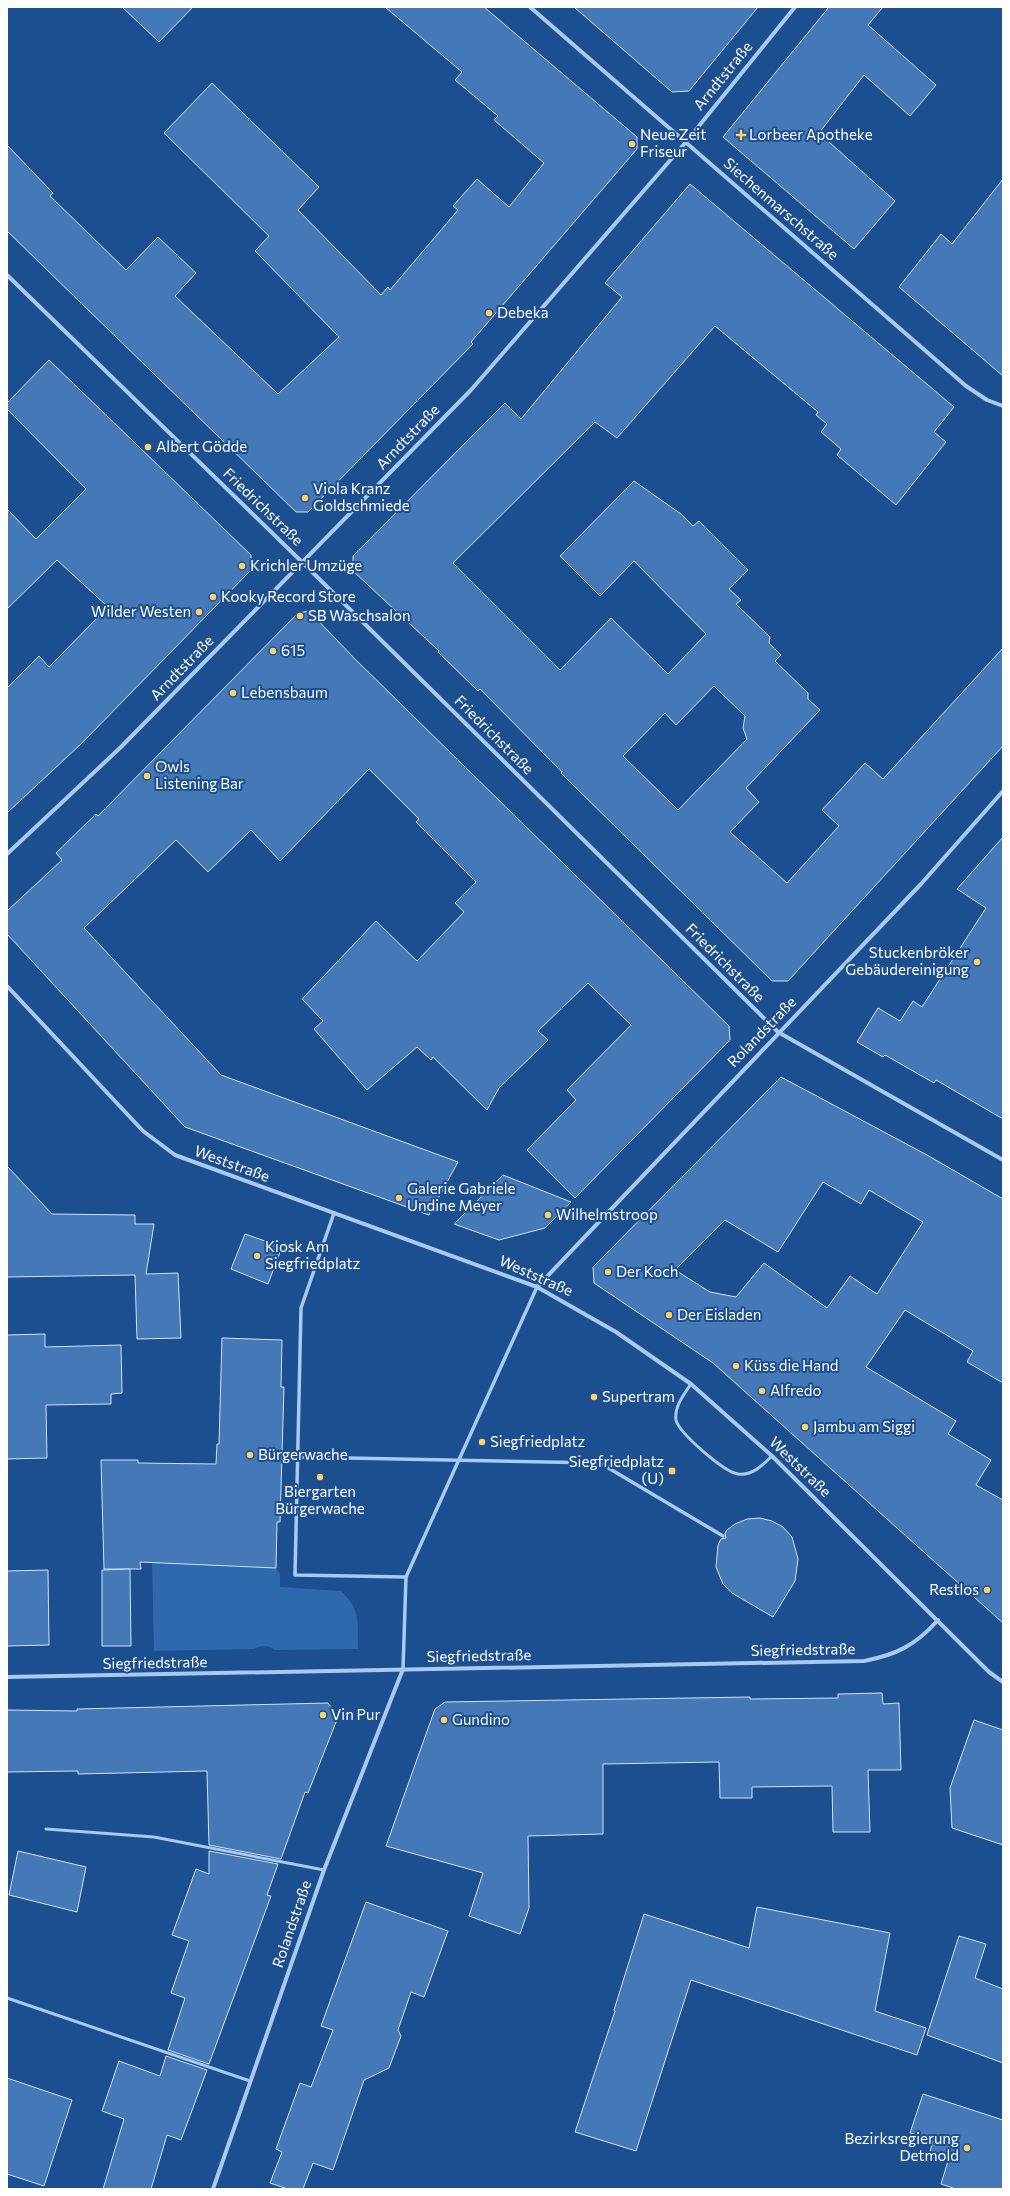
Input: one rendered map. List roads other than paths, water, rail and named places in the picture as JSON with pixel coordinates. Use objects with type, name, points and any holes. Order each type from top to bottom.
[{"type":"street","name":"Siechenmarschstraße","points":[[530,7],[966,386],[1003,407]]},
{"type":"street","name":"Arndtstraße","points":[[7,854],[121,748],[471,390],[686,142],[795,7]]},
{"type":"street","name":"Friedrichstraße","points":[[7,275],[302,562],[778,1032],[1003,1160]]},
{"type":"street","name":"Rolandstraße","points":[[536,1287],[921,884],[1003,791]]},
{"type":"street","name":"Weststraße","points":[[7,986],[143,1131],[164,1149],[186,1161],[334,1213],[536,1287],[565,1301],[616,1332],[691,1384],[772,1456],[989,1672],[1003,1682]]},
{"type":"street","points":[[334,1213],[302,1308],[295,1575],[406,1577]]},
{"type":"street","points":[[402,1669],[406,1577],[536,1287]]},
{"type":"street","points":[[298,1457],[600,1463],[723,1536]]},
{"type":"street","name":"Siegfriedstraße","points":[[7,1677],[864,1661],[888,1656],[910,1645],[926,1634],[938,1620]]},
{"type":"street","name":"Rolandstraße","points":[[213,2189],[324,1870],[402,1669]]},
{"type":"lane","points":[[691,1384],[679,1401],[676,1419],[681,1430],[726,1470],[738,1474],[750,1472],[760,1467],[772,1456]]},
{"type":"lane","points":[[46,1829],[154,1837],[324,1870]]},
{"type":"lane","points":[[7,1998],[250,2081]]},
{"type":"place","name":"Lorbeer Apotheke","points":[[741,135]]},
{"type":"place","name":"Neue Zeit Friseur","points":[[632,144]]},
{"type":"place","name":"Debeka","points":[[489,313]]},
{"type":"place","name":"Albert Gödde","points":[[148,447]]},
{"type":"place","name":"Viola Kranz Goldschmiede","points":[[305,498]]},
{"type":"place","name":"Krichler Umzüge","points":[[242,566]]},
{"type":"place","name":"Kooky Record Store","points":[[213,597]]},
{"type":"place","name":"Wilder Westen","points":[[199,612]]},
{"type":"place","name":"SB Waschsalon","points":[[300,616]]},
{"type":"place","name":"615","points":[[273,651]]},
{"type":"place","name":"Lebensbaum","points":[[233,693]]},
{"type":"place","name":"Owls Listening Bar","points":[[147,776]]},
{"type":"place","name":"Stuckenbröker Gebäudereinigung","points":[[977,962]]},
{"type":"place","name":"Galerie Gabriele Undine Meyer","points":[[399,1198]]},
{"type":"place","name":"Wilhelmstroop","points":[[548,1215]]},
{"type":"place","name":"Kiosk Am Siegfriedplatz","points":[[257,1256]]},
{"type":"place","name":"Der Koch","points":[[608,1272]]},
{"type":"place","name":"Der Eisladen","points":[[669,1315]]},
{"type":"place","name":"Küss die Hand","points":[[736,1366]]},
{"type":"place","name":"Alfredo","points":[[762,1391]]},
{"type":"place","name":"Supertram","points":[[594,1397]]},
{"type":"place","name":"Jambu am Siggi","points":[[805,1427]]},
{"type":"place","name":"Siegfriedplatz","points":[[482,1442]]},
{"type":"place","name":"Bürgerwache","points":[[250,1455]]},
{"type":"place","name":"Siegfriedplatz (U)","points":[[672,1471]]},
{"type":"place","name":"Biergarten Bürgerwache","points":[[320,1477]]},
{"type":"place","name":"Restlos","points":[[987,1590]]},
{"type":"place","name":"Vin Pur","points":[[323,1715]]},
{"type":"place","name":"Gundino","points":[[444,1720]]},
{"type":"place","name":"Bezirksregierung Detmold","points":[[967,2148]]}]
